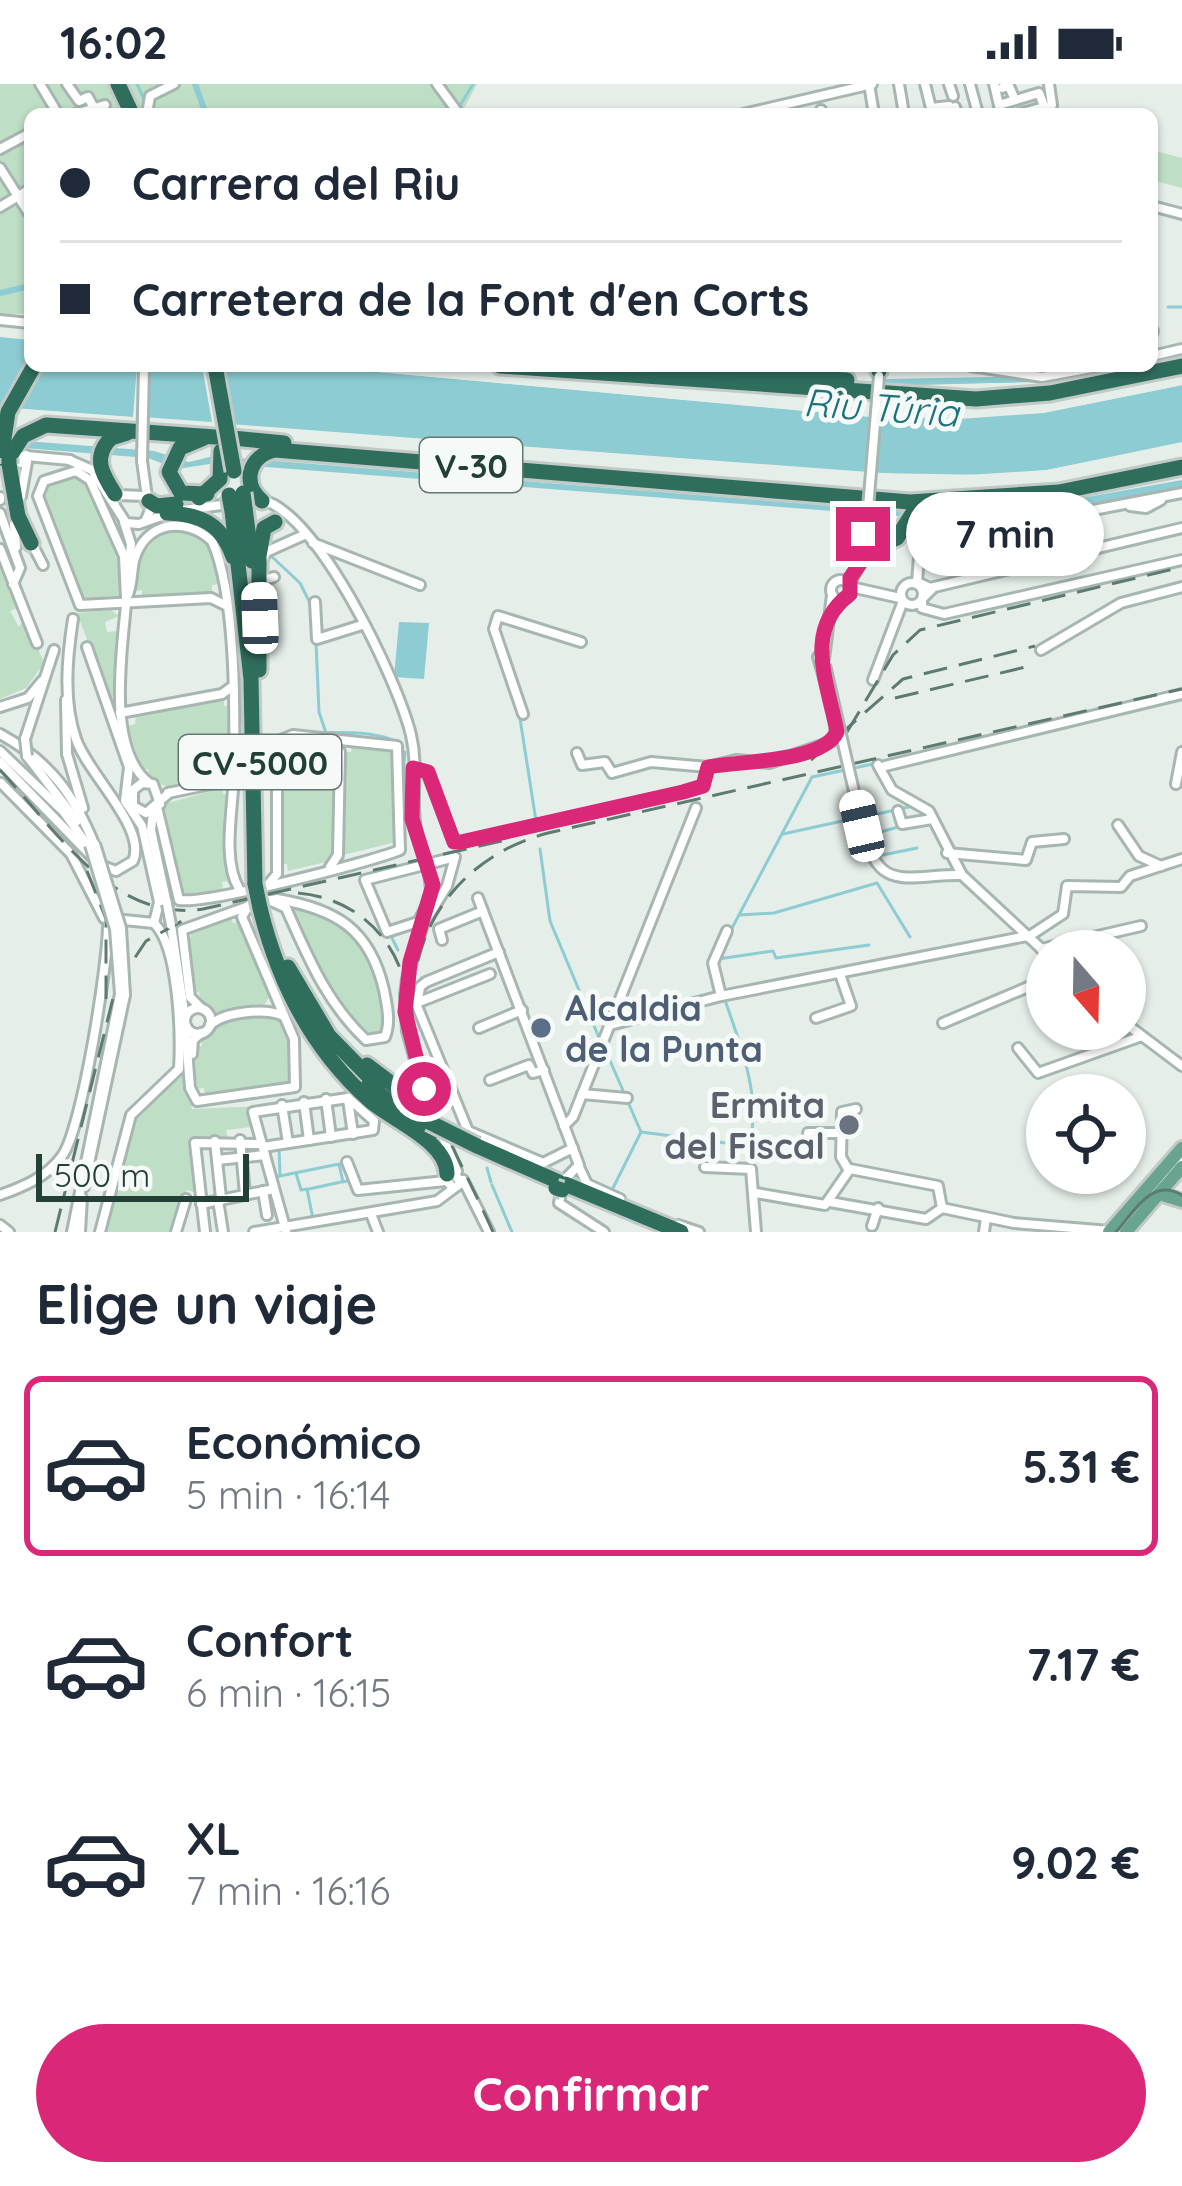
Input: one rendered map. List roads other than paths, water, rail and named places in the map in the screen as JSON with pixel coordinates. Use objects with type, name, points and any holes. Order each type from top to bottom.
[{"type":"highway","points":[[14,525],[12,453],[32,372]]},
{"type":"highway","points":[[207,372],[218,439],[272,511],[259,551],[259,652]]},
{"type":"highway","points":[[216,372],[240,466],[237,502],[251,624]]},
{"type":"highway","points":[[577,372],[976,400],[1066,390],[1131,372]]},
{"type":"highway","points":[[686,372],[757,386]]},
{"type":"highway","points":[[714,372],[818,378],[837,372]]},
{"type":"highway","points":[[723,372],[728,373]]},
{"type":"highway","points":[[825,372],[876,373],[993,392],[1086,372]]},
{"type":"highway","points":[[12,453],[51,424],[218,439]]},
{"type":"highway","points":[[218,439],[124,433],[102,450],[134,498],[162,506],[207,494],[269,444],[335,448]]},
{"type":"highway","points":[[207,494],[181,493],[172,462],[190,441],[218,439]]},
{"type":"highway","name":"V-30","points":[[218,439],[924,495],[1037,489],[1179,467]]},
{"type":"highway","name":"V-30","points":[[240,466],[279,450],[855,499],[971,500],[1084,489],[1179,467]]},
{"type":"highway","points":[[12,453],[18,516],[31,542]]},
{"type":"highway","points":[[514,462],[620,476]]},
{"type":"highway","points":[[855,499],[906,514],[971,500]]},
{"type":"highway","points":[[173,512],[199,516],[224,536],[259,652]]},
{"type":"highway","points":[[869,538],[894,532],[906,514]]},
{"type":"highway","name":"CV-5000","points":[[251,624],[250,840],[258,897],[287,981],[324,1040],[375,1092],[431,1120]]},
{"type":"highway","name":"CV-5000","points":[[259,652],[258,897],[315,1017],[377,1086],[479,1150],[661,1232]]},
{"type":"highway","points":[[258,897],[284,983],[321,1048],[370,1101],[435,1148],[452,1179]]},
{"type":"highway","points":[[285,958],[348,1046],[396,1087],[417,1091]]},
{"type":"highway","name":"CV-5000","points":[[561,1186],[681,1232]]},
{"type":"main road","points":[[1132,1230],[1182,1158]]},
{"type":"main road","points":[[1109,1232],[1182,1158]]},
{"type":"main road","points":[[1172,1178],[1182,1191]]},
{"type":"main road","points":[[1159,1194],[1182,1201]]},
{"type":"street","points":[[67,84],[79,101],[88,97],[91,108]]},
{"type":"street","points":[[147,108],[150,95],[174,84]]},
{"type":"street","points":[[437,84],[455,108]]},
{"type":"street","points":[[780,108],[870,84]]},
{"type":"street","points":[[925,84],[932,108],[954,106],[949,84]]},
{"type":"street","points":[[998,86],[1009,86],[1020,108]]},
{"type":"street","points":[[1002,108],[1039,94],[1044,108]]},
{"type":"street","points":[[96,108],[105,104]]},
{"type":"street","points":[[0,168],[24,207]]},
{"type":"street","points":[[0,207],[24,193]]},
{"type":"street","points":[[131,544],[123,521],[145,477],[144,372]]},
{"type":"street","points":[[876,373],[869,538],[826,627],[823,653],[870,857],[885,873],[908,879],[962,874]]},
{"type":"street","points":[[12,453],[92,464],[134,498],[158,511],[173,512]]},
{"type":"street","points":[[126,602],[124,559],[88,478],[76,471],[44,481],[38,496],[78,603],[126,602],[211,598],[225,605]]},
{"type":"street","points":[[873,680],[916,572],[922,539],[938,525],[1150,507],[1178,494]]},
{"type":"street","points":[[134,498],[143,522],[131,544],[118,687],[120,713],[136,765],[136,809],[152,830]]},
{"type":"street","points":[[123,521],[143,522],[237,502],[297,521],[362,625],[405,717],[413,768],[410,808],[437,888],[447,886]]},
{"type":"street","points":[[0,513],[15,570]]},
{"type":"street","points":[[126,602],[137,554],[157,529],[170,523],[212,541],[223,586],[233,686],[233,878],[230,889],[219,896]]},
{"type":"street","points":[[14,525],[13,584],[37,643]]},
{"type":"street","points":[[905,596],[919,586],[938,586],[1182,529]]},
{"type":"street","points":[[274,577],[263,580],[264,554],[309,538],[420,585]]},
{"type":"street","points":[[31,542],[43,565]]},
{"type":"street","points":[[0,549],[15,570]]},
{"type":"street","points":[[916,572],[927,613],[944,614],[1182,560]]},
{"type":"street","points":[[211,598],[223,586]]},
{"type":"street","points":[[844,591],[922,599],[938,586]]},
{"type":"street","points":[[1041,650],[1121,603],[1182,587]]},
{"type":"street","points":[[315,602],[317,639],[362,625]]},
{"type":"street","points":[[523,715],[494,628],[498,616],[581,642]]},
{"type":"street","points":[[73,620],[68,754],[92,845]]},
{"type":"street","points":[[87,647],[129,767],[125,803],[142,826],[159,907],[154,923]]},
{"type":"street","points":[[0,707],[32,695],[48,670],[52,651],[25,739],[27,756],[92,845]]},
{"type":"street","points":[[577,753],[582,765],[605,763],[612,773],[651,762],[708,767],[738,760],[770,763],[835,740],[818,657],[823,653]]},
{"type":"street","points":[[120,713],[222,694],[233,686]]},
{"type":"street","points":[[118,687],[124,701],[137,707]]},
{"type":"street","points":[[0,762],[92,859],[112,871],[130,865],[136,841],[80,750],[68,688]]},
{"type":"street","points":[[222,694],[233,704]]},
{"type":"street","points":[[1026,935],[962,874],[932,819],[918,804],[892,790],[881,766],[1182,694]]},
{"type":"street","points":[[125,728],[137,707]]},
{"type":"street","points":[[0,734],[57,777],[79,807],[116,935],[122,994],[75,1232]]},
{"type":"street","points":[[243,920],[277,877],[278,744],[290,736],[390,742],[399,748],[396,809],[402,844],[394,853],[299,874],[284,874],[278,860]]},
{"type":"street","points":[[329,867],[338,856],[340,752],[331,738]]},
{"type":"street","points":[[0,751],[92,845]]},
{"type":"street","points":[[1176,784],[1182,752]]},
{"type":"street","points":[[136,765],[153,785],[169,793]]},
{"type":"street","points":[[413,768],[428,772],[456,842],[683,792],[703,786],[708,767]]},
{"type":"street","points":[[229,912],[243,920],[296,1046],[295,1087],[202,1103],[191,1093],[183,996],[152,830],[157,807],[169,793],[221,782],[234,772]]},
{"type":"street","points":[[221,782],[233,792]]},
{"type":"street","points":[[0,1195],[40,1177],[67,1150],[101,1000],[107,933],[107,921],[71,854],[1,784]]},
{"type":"street","points":[[153,785],[176,896],[184,901],[258,897],[300,903],[344,919],[361,933],[385,995],[388,1028],[382,1040],[366,1040],[335,1006],[281,903],[258,897],[233,878]]},
{"type":"street","points":[[133,790],[153,785]]},
{"type":"street","points":[[918,804],[899,809],[902,824],[932,819]]},
{"type":"street","points":[[136,809],[157,807]]},
{"type":"street","points":[[564,1126],[582,1094],[696,808]]},
{"type":"street","points":[[1118,826],[1138,856],[1162,866]]},
{"type":"street","points":[[947,853],[1026,860],[1032,842],[1064,838]]},
{"type":"street","points":[[422,925],[447,886],[456,862],[452,856],[365,878],[386,931],[422,918],[432,896]]},
{"type":"street","points":[[1040,930],[1060,918],[1066,886],[1121,887],[1129,877],[1182,859]]},
{"type":"street","points":[[410,962],[432,896],[429,868]]},
{"type":"street","points":[[214,1021],[191,1000],[181,934],[189,925],[229,912],[299,874]]},
{"type":"street","points":[[478,898],[587,1184],[699,1232]]},
{"type":"street","points":[[290,916],[291,907],[300,903]]},
{"type":"street","points":[[442,940],[439,929],[483,911]]},
{"type":"street","points":[[100,1232],[131,1115],[174,1079],[179,1067],[172,971],[163,933],[154,923],[107,921]]},
{"type":"street","points":[[107,933],[121,923]]},
{"type":"street","points":[[1125,930],[1141,926]]},
{"type":"street","points":[[406,927],[415,932],[405,995],[417,1091],[452,1179],[471,1192],[489,1232]]},
{"type":"street","points":[[721,996],[713,963],[727,931]]},
{"type":"street","points":[[610,1025],[721,996],[1026,937]]},
{"type":"street","points":[[500,952],[426,982],[417,1003],[466,1127],[543,1163],[573,1148]]},
{"type":"street","points":[[417,1003],[490,974]]},
{"type":"street","points":[[816,1018],[852,1004],[840,974]]},
{"type":"street","points":[[944,1023],[1026,988]]},
{"type":"street","points":[[183,996],[202,1010]]},
{"type":"street","points":[[213,1102],[202,1100],[195,1090],[192,1042],[214,1021],[270,1008],[275,998]]},
{"type":"street","points":[[268,1013],[275,998]]},
{"type":"street","points":[[185,1020],[202,1010]]},
{"type":"street","points":[[479,1028],[522,1010]]},
{"type":"street","points":[[255,1013],[285,1018]]},
{"type":"street","points":[[185,1020],[191,1031],[201,1033]]},
{"type":"street","points":[[1146,1039],[1182,1066]]},
{"type":"street","points":[[1018,1048],[1038,1073],[1103,1050]]},
{"type":"street","points":[[490,1079],[529,1065],[533,1073],[544,1070]]},
{"type":"street","points":[[582,1094],[626,1098]]},
{"type":"street","points":[[348,1098],[353,1133]]},
{"type":"street","points":[[217,1160],[242,1158],[263,1149],[370,1131],[374,1121],[348,1098],[253,1112],[263,1149],[274,1189],[285,1230]]},
{"type":"street","points":[[326,1100],[331,1137]]},
{"type":"street","points":[[304,1102],[309,1140]]},
{"type":"street","points":[[282,1105],[287,1144]]},
{"type":"street","points":[[856,1109],[842,1112],[841,1157],[848,1168],[938,1186],[942,1208]]},
{"type":"street","points":[[808,1133],[842,1133]]},
{"type":"street","points":[[205,1232],[195,1143],[240,1140],[263,1149]]},
{"type":"street","points":[[240,1140],[245,1194]]},
{"type":"street","points":[[215,1141],[223,1232]]},
{"type":"street","points":[[1159,1194],[1156,1188],[1182,1158]]},
{"type":"street","points":[[347,1162],[358,1190],[452,1179]]},
{"type":"street","points":[[707,1164],[751,1169],[756,1232]]},
{"type":"street","points":[[579,1167],[563,1181],[559,1203],[594,1220],[604,1232]]},
{"type":"street","points":[[825,1205],[848,1168]]},
{"type":"street","points":[[268,1221],[285,1230],[437,1201],[452,1179]]},
{"type":"street","points":[[201,1204],[274,1189]]},
{"type":"street","points":[[263,1191],[268,1221]]},
{"type":"street","points":[[756,1193],[825,1205],[835,1199],[926,1220],[942,1208],[986,1218],[1109,1232]]},
{"type":"street","points":[[176,1232],[187,1199]]},
{"type":"street","points":[[872,1226],[878,1208]]},
{"type":"street","points":[[370,1214],[378,1232]]},
{"type":"street","points":[[984,1232],[986,1218]]},
{"type":"street","points":[[254,1232],[268,1221]]},
{"type":"street","points":[[0,1225],[9,1232]]},
{"type":"water","points":[[0,337],[24,339],[24,372],[379,372],[872,417],[959,419],[1043,413],[1182,385],[1182,443],[1047,470],[936,477],[0,407]]},
{"type":"water","points":[[0,439],[154,451],[189,462],[214,456],[909,512],[1020,509],[1182,480],[1182,487],[1070,510],[935,519],[216,463],[177,469],[148,458],[0,446]]},
{"type":"water","points":[[399,622],[429,623],[424,679],[394,677]]},
{"type":"waterway","points":[[137,84],[145,101]]},
{"type":"waterway","points":[[195,84],[204,108]]},
{"type":"waterway","points":[[459,107],[473,84]]},
{"type":"waterway","points":[[0,293],[24,287]]},
{"type":"waterway","points":[[1168,307],[1182,307]]},
{"type":"waterway","name":"Riu Túria","points":[[887,382],[1038,379]]},
{"type":"waterway","name":"Riu Túria","points":[[904,384],[1036,380]]},
{"type":"waterway","points":[[269,554],[300,583],[311,605]]},
{"type":"waterway","points":[[227,562],[241,667],[241,721]]},
{"type":"waterway","points":[[316,642],[319,712],[326,733]]},
{"type":"waterway","points":[[519,712],[536,821]]},
{"type":"waterway","points":[[269,736],[359,733],[403,747]]},
{"type":"waterway","points":[[402,786],[405,752]]},
{"type":"waterway","points":[[854,768],[915,755]]},
{"type":"waterway","points":[[731,930],[812,777],[845,770]]},
{"type":"waterway","points":[[864,817],[913,806]]},
{"type":"waterway","points":[[783,834],[856,818]]},
{"type":"waterway","points":[[382,860],[405,849],[402,826]]},
{"type":"waterway","points":[[867,836],[898,827]]},
{"type":"waterway","points":[[878,856],[917,848]]},
{"type":"waterway","points":[[540,849],[550,921],[600,1040]]},
{"type":"waterway","points":[[740,915],[774,913],[877,883],[910,937]]},
{"type":"waterway","points":[[391,936],[398,950]]},
{"type":"waterway","points":[[718,959],[773,951],[776,958],[869,945]]},
{"type":"waterway","points":[[613,1188],[641,1132],[749,1146],[751,1091],[725,1000]]},
{"type":"waterway","points":[[605,1049],[641,1132]]},
{"type":"waterway","points":[[279,1148],[280,1175]]},
{"type":"waterway","points":[[275,1177],[339,1164],[343,1182],[351,1180],[355,1192]]},
{"type":"waterway","points":[[487,1168],[491,1182]]},
{"type":"waterway","points":[[296,1173],[301,1190],[307,1189],[313,1219]]},
{"type":"waterway","points":[[309,1189],[341,1182]]},
{"type":"waterway","points":[[492,1185],[512,1232]]},
{"type":"tram line","points":[[1116,1232],[1153,1194],[1162,1190],[1182,1195]]},
{"type":"railway","points":[[847,732],[893,655],[920,630],[1182,567]]},
{"type":"railway","points":[[811,760],[903,679],[1035,646]]},
{"type":"railway","points":[[895,698],[1030,666]]},
{"type":"railway","points":[[493,1232],[437,1112],[413,1032],[412,993],[432,923],[452,893],[478,868],[510,847],[548,833],[1182,689]]},
{"type":"railway","points":[[0,770],[88,866],[141,901],[170,909],[203,909],[506,840]]},
{"type":"railway","points":[[87,871],[106,919],[106,999]]},
{"type":"railway","points":[[298,893],[336,902],[368,922],[392,951],[406,988]]},
{"type":"railway","points":[[55,1232],[116,986],[146,941],[191,916]]},
{"type":"place","name":"Alcaldia de la Punta","points":[[541,1028]]},
{"type":"place","name":"Ermita del Fiscal","points":[[849,1125]]}]
